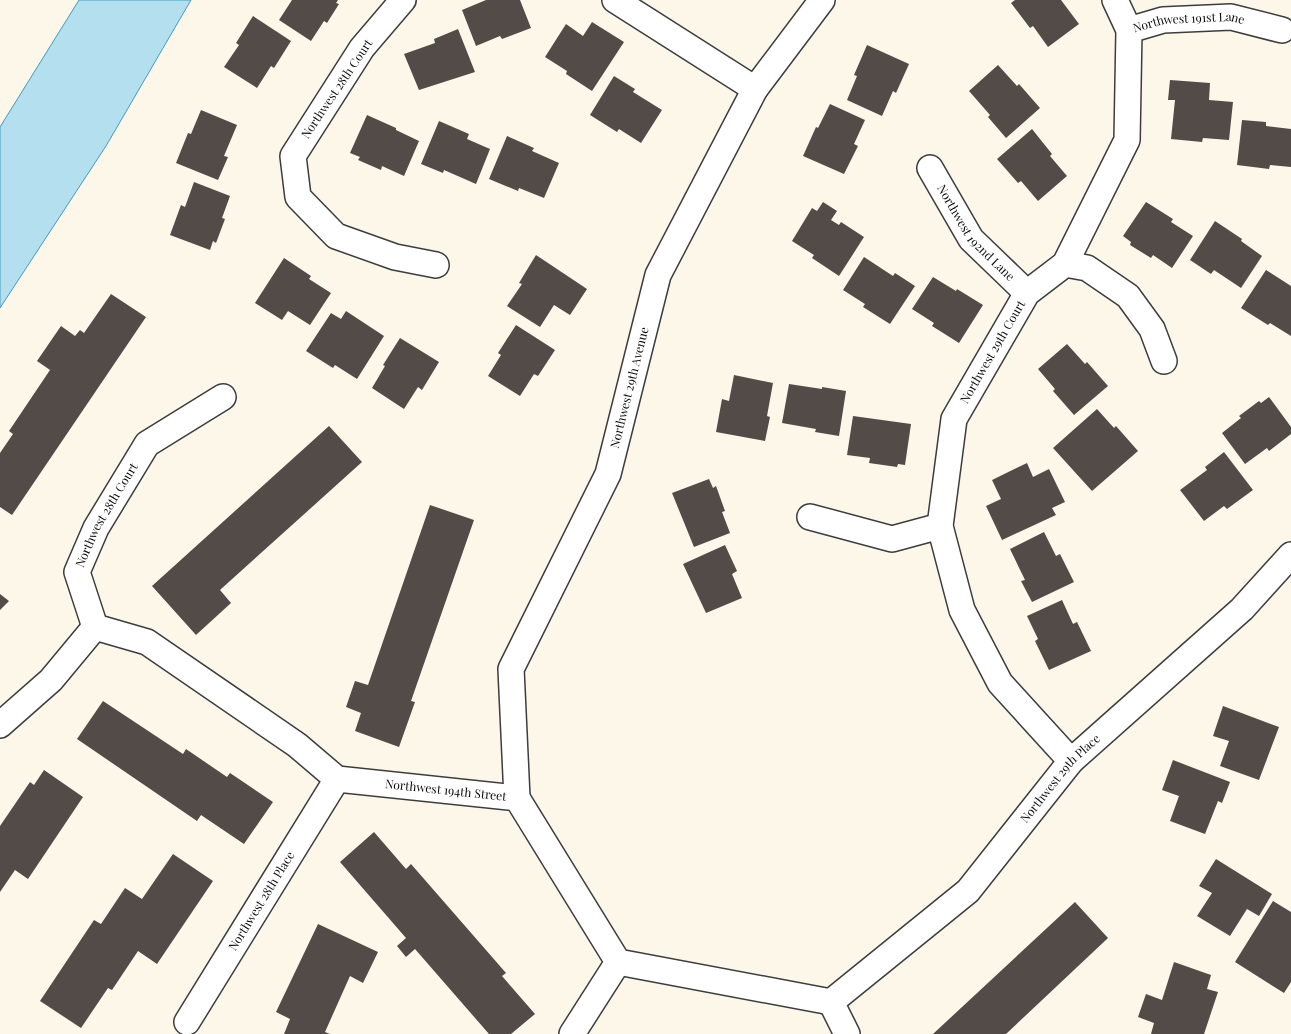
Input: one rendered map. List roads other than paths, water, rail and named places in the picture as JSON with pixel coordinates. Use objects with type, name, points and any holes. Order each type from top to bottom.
[{"type":"street","name":"Northwest 28th Court","points":[[403,0],[362,48],[293,156],[298,196],[336,236],[395,257],[436,264]]},
{"type":"street","points":[[615,0],[755,89]]},
{"type":"street","name":"Northwest 29th Avenue","points":[[517,798],[511,669],[608,474],[658,275],[755,89],[822,0]]},
{"type":"street","name":"Northwest 191st Lane","points":[[1115,0],[1128,30],[1163,20],[1231,17],[1282,30]]},
{"type":"street","name":"Northwest 29th Court","points":[[940,526],[954,419],[1027,293],[1065,264],[1127,140],[1128,30]]},
{"type":"street","name":"Northwest 192nd Lane","points":[[930,168],[971,239],[1027,293]]},
{"type":"street","points":[[1065,264],[1088,268],[1128,296],[1152,329],[1164,362]]},
{"type":"street","name":"Northwest 28th Court","points":[[95,627],[77,572],[96,528],[147,444],[223,397]]},
{"type":"street","points":[[810,517],[892,539],[940,526],[962,610],[1000,683],[1071,761]]},
{"type":"street","name":"Northwest 29th Place","points":[[831,1002],[968,891],[1071,761],[1242,609],[1291,555]]},
{"type":"street","points":[[0,725],[51,680],[95,627],[147,642],[297,745],[337,779]]},
{"type":"street","name":"Northwest 194th Street","points":[[337,779],[517,798],[618,962]]},
{"type":"street","name":"Northwest 28th Place","points":[[187,1022],[337,779]]},
{"type":"street","points":[[572,1034],[618,962],[831,1002],[848,1034]]},
{"type":"water","points":[[79,0],[191,0],[106,146],[0,308],[0,127]]}]
